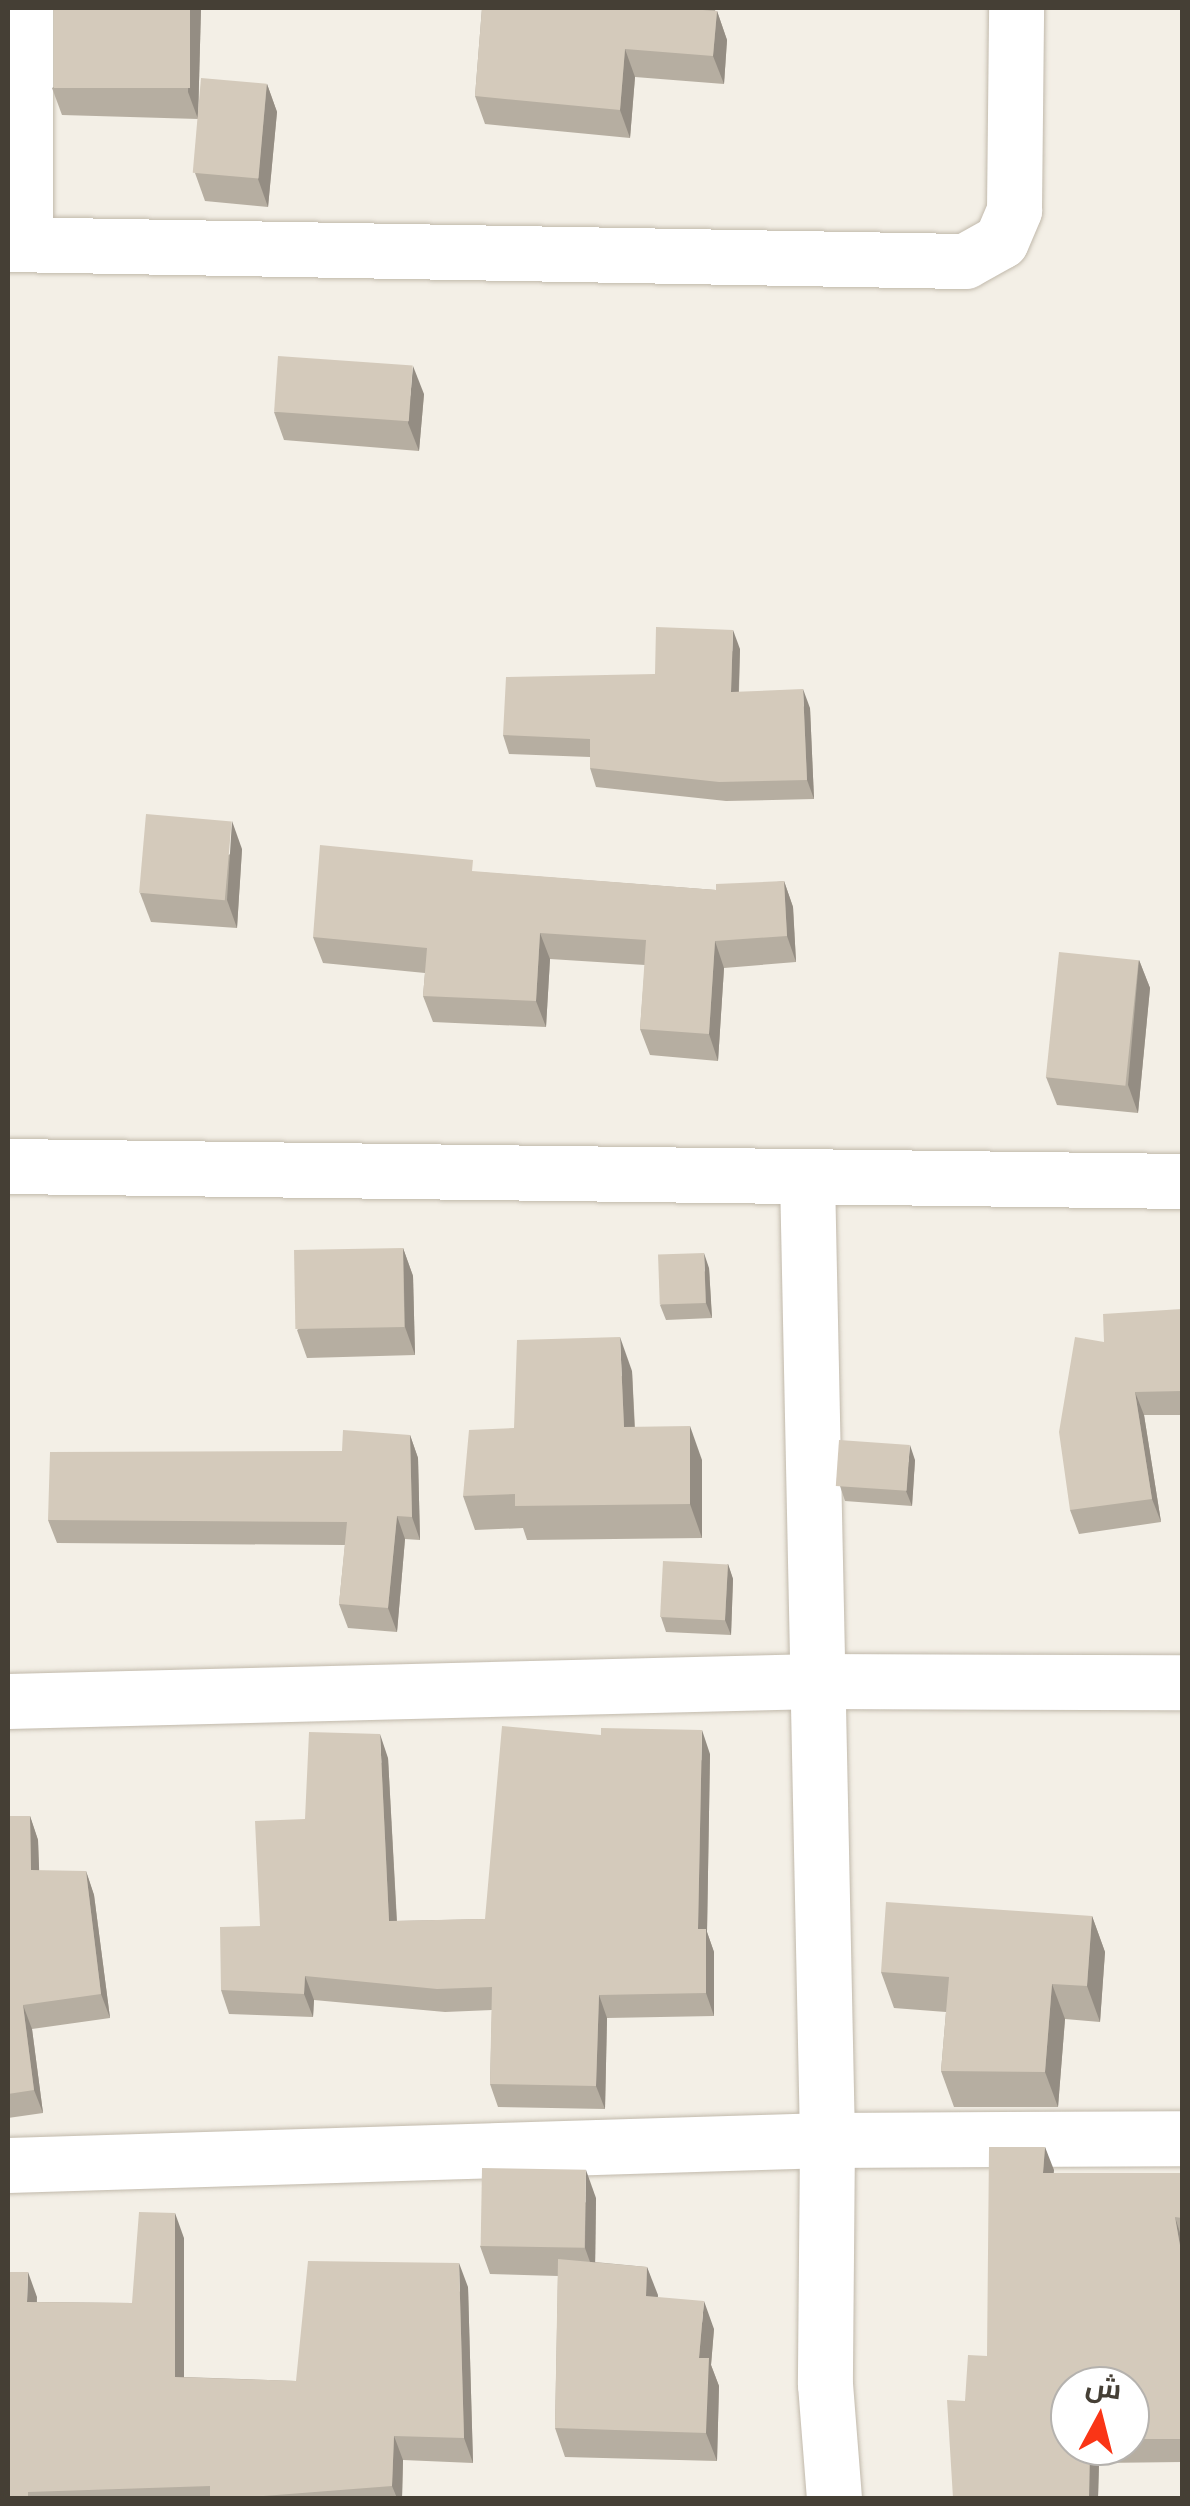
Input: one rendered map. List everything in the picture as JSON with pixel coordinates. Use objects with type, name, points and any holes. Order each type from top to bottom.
[{"type":"street","points":[[25,8],[16,244],[964,261],[1001,242],[1014,210],[1016,8]]},
{"type":"street","points":[[8,1166],[1182,1181]]},
{"type":"street","points":[[806,1176],[827,2140],[825,2384],[834,2498]]},
{"type":"street","points":[[8,1701],[817,1681],[1182,1682]]},
{"type":"street","points":[[8,2165],[827,2140],[1182,2138]]},
{"type":"building","points":[[54,8],[190,8],[190,88],[54,88]]},
{"type":"building","points":[[482,8],[703,8],[717,11],[713,56],[625,49],[620,110],[475,96]]},
{"type":"building","points":[[201,78],[267,84],[258,178],[193,173]]},
{"type":"building","points":[[278,356],[413,365],[409,421],[274,412]]},
{"type":"building","points":[[656,627],[733,630],[731,692],[803,689],[807,780],[719,782],[590,768],[590,739],[503,735],[506,677],[655,674]]},
{"type":"building","points":[[146,814],[232,821],[225,900],[139,893]]},
{"type":"building","points":[[320,845],[473,860],[472,871],[716,890],[716,884],[784,881],[787,936],[715,941],[709,1034],[640,1029],[646,940],[540,933],[536,1001],[423,996],[427,948],[313,937]]},
{"type":"building","points":[[1059,952],[1139,960],[1125,1086],[1046,1077]]},
{"type":"building","points":[[403,1248],[404,1327],[295,1329],[294,1250]]},
{"type":"building","points":[[704,1253],[706,1303],[660,1305],[658,1255]]},
{"type":"building","points":[[1182,1309],[1182,1391],[1135,1392],[1152,1499],[1070,1510],[1059,1432],[1075,1337],[1104,1342],[1103,1314]]},
{"type":"building","points":[[620,1337],[624,1427],[690,1426],[690,1504],[515,1506],[515,1494],[463,1496],[469,1430],[514,1428],[517,1340]]},
{"type":"building","points":[[343,1430],[410,1435],[412,1517],[397,1516],[388,1608],[339,1604],[347,1522],[48,1520],[50,1452],[342,1451]]},
{"type":"building","points":[[839,1440],[910,1445],[907,1491],[836,1486]]},
{"type":"building","points":[[663,1561],[728,1564],[725,1620],[660,1617]]},
{"type":"building","points":[[502,1726],[601,1735],[601,1728],[702,1730],[698,1929],[706,1929],[706,1993],[599,1995],[596,2086],[490,2084],[492,1987],[437,1989],[305,1976],[304,1994],[221,1990],[220,1927],[260,1926],[255,1821],[305,1819],[309,1732],[380,1734],[389,1921],[485,1919]]},
{"type":"building","points":[[8,1816],[30,1816],[31,1870],[86,1871],[101,1994],[23,2005],[34,2090],[8,2094]]},
{"type":"building","points":[[886,1902],[1092,1916],[1087,1986],[1052,1984],[1045,2072],[941,2071],[949,1977],[881,1972]]},
{"type":"building","points":[[989,2147],[1045,2147],[1043,2173],[1182,2173],[1182,2218],[1175,2217],[1182,2257],[1182,2439],[1150,2439],[1150,2366],[1050,2366],[1050,2466],[1090,2466],[1089,2498],[953,2498],[947,2400],[965,2401],[968,2355],[987,2356]]},
{"type":"building","points":[[482,2168],[586,2170],[585,2248],[481,2246]]},
{"type":"building","points":[[139,2212],[175,2213],[175,2377],[296,2381],[308,2261],[459,2263],[464,2438],[394,2436],[392,2486],[237,2498],[210,2498],[210,2486],[28,2492],[28,2498],[8,2498],[8,2272],[28,2272],[27,2302],[132,2303]]},
{"type":"building","points":[[558,2259],[647,2267],[646,2296],[704,2301],[699,2358],[709,2358],[706,2433],[555,2428]]}]
